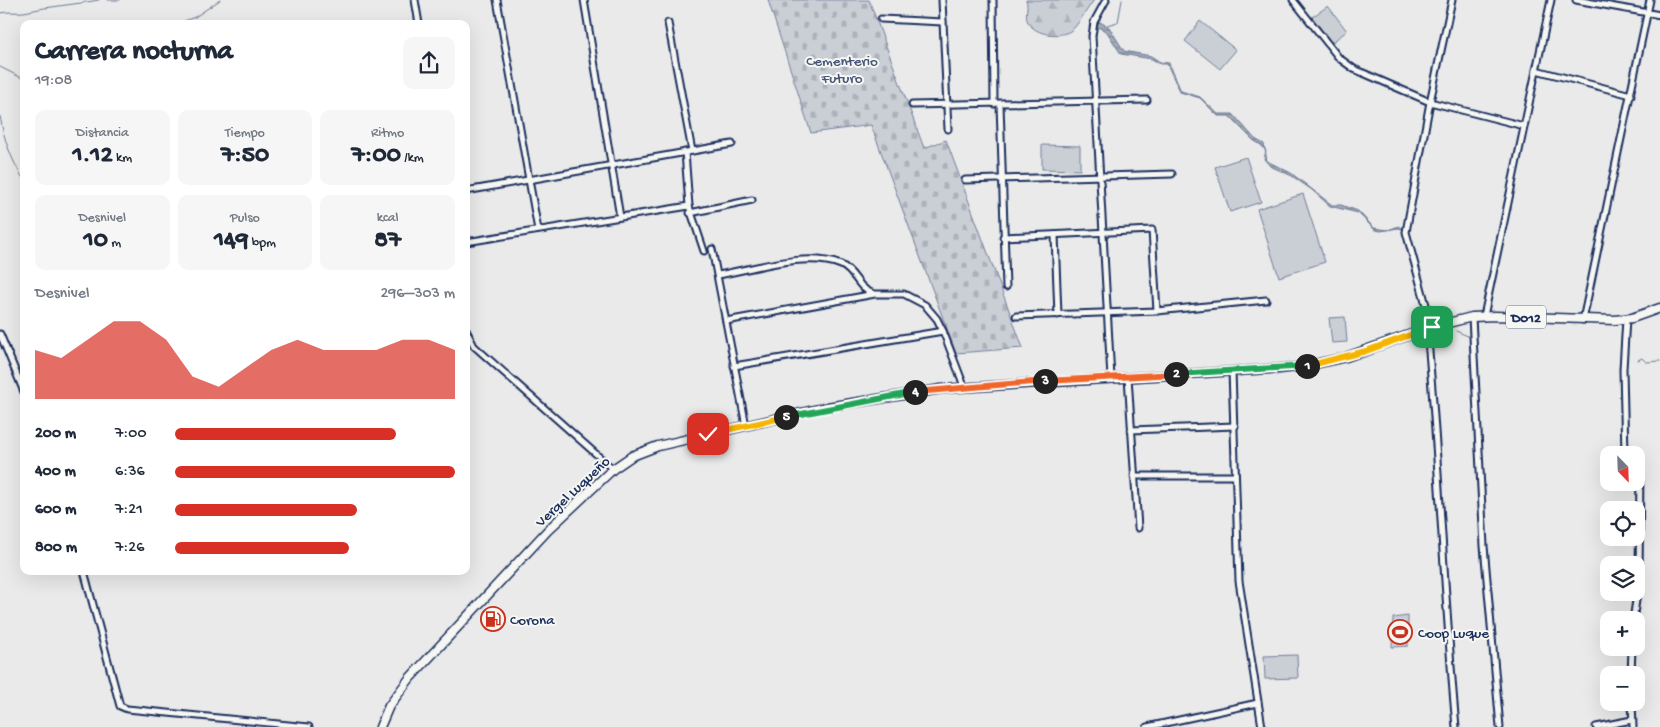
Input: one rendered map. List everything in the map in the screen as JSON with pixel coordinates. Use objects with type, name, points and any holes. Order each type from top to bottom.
[{"type":"main road","name":"Vergel Luqueño","points":[[380,727],[389,706],[410,678],[548,530],[613,469],[632,456],[658,446],[888,396],[964,386],[1128,377],[1232,375],[1287,369],[1324,363],[1366,351],[1429,328],[1472,317],[1584,320],[1626,319],[1660,308]]},
{"type":"street","points":[[415,0],[418,20]]},
{"type":"street","points":[[497,0],[538,230]]},
{"type":"street","points":[[584,0],[620,217]]},
{"type":"street","points":[[942,0],[948,129]]},
{"type":"street","points":[[993,0],[1006,287]]},
{"type":"street","points":[[1106,0],[1092,28],[1111,378]]},
{"type":"street","points":[[1293,0],[1344,64],[1430,102],[1524,126]]},
{"type":"street","points":[[1452,0],[1430,102],[1406,232],[1429,328],[1444,584],[1456,727]]},
{"type":"street","points":[[1484,316],[1551,0]]},
{"type":"street","points":[[1576,0],[1660,15]]},
{"type":"street","points":[[1584,320],[1650,0]]},
{"type":"street","points":[[881,19],[943,22]]},
{"type":"street","points":[[668,22],[692,150]]},
{"type":"street","points":[[1536,70],[1631,95]]},
{"type":"street","points":[[912,105],[1148,100]]},
{"type":"street","points":[[470,190],[732,144]]},
{"type":"street","points":[[684,152],[690,212],[704,251]]},
{"type":"street","points":[[965,180],[1172,174]]},
{"type":"street","points":[[690,212],[752,200]]},
{"type":"street","points":[[470,241],[689,206]]},
{"type":"street","points":[[1003,237],[1152,230],[1157,311]]},
{"type":"street","points":[[1055,235],[1058,314]]},
{"type":"street","points":[[712,249],[746,426]]},
{"type":"street","points":[[718,275],[812,258],[840,265],[848,270],[863,289],[875,294]]},
{"type":"street","points":[[726,321],[875,294],[896,293],[910,296],[930,309],[943,331],[964,386]]},
{"type":"street","points":[[1016,316],[1157,311],[1266,300]]},
{"type":"street","points":[[1472,317],[1484,546],[1500,727]]},
{"type":"street","points":[[1625,446],[1623,369],[1626,319]]},
{"type":"street","points":[[734,366],[943,331]]},
{"type":"street","points":[[0,334],[20,382]]},
{"type":"street","points":[[470,338],[474,346],[613,469]]},
{"type":"street","points":[[1232,375],[1239,581],[1262,727]]},
{"type":"street","points":[[1128,377],[1138,528]]},
{"type":"street","points":[[1131,430],[1235,426]]},
{"type":"street","points":[[1134,476],[1235,476]]},
{"type":"street","points":[[1634,611],[1639,581],[1640,491]]},
{"type":"street","points":[[85,575],[120,706],[128,709],[309,727]]},
{"type":"street","points":[[1147,727],[1258,703]]},
{"type":"street","points":[[1632,711],[1633,727]]},
{"type":"street","points":[[1596,727],[1632,720]]},
{"type":"green space","name":"Cementerio Futuro","points":[[768,0],[869,0],[924,148],[946,140],[1023,348],[956,353],[871,125],[811,133]]},
{"type":"green space","points":[[1026,0],[1094,0],[1074,28],[1064,34],[1057,35],[1043,33],[1032,27],[1027,19]]},
{"type":"green space","points":[[1328,6],[1347,31],[1331,43],[1312,17]]},
{"type":"green space","points":[[1200,21],[1236,50],[1220,69],[1185,41]]},
{"type":"green space","points":[[1042,145],[1080,146],[1080,170],[1042,169]]},
{"type":"green space","points":[[1246,157],[1261,202],[1230,212],[1215,167]]},
{"type":"green space","points":[[1303,194],[1325,262],[1279,277],[1257,209]]},
{"type":"green space","points":[[1345,317],[1347,342],[1332,343],[1329,318]]},
{"type":"green space","name":"Coop Luque","points":[[1408,616],[1408,646],[1392,647],[1393,618]]},
{"type":"green space","points":[[1297,655],[1298,678],[1265,679],[1264,656]]},
{"type":"water","points":[[1100,22],[1109,27],[1124,51],[1151,56],[1160,62],[1169,63],[1181,91],[1200,97],[1218,114],[1233,114],[1255,139],[1264,144],[1265,150],[1229,116],[1218,116],[1200,98],[1180,92],[1167,64],[1160,64],[1152,59],[1121,54],[1107,32],[1096,26]]},
{"type":"water","points":[[1266,153],[1267,161],[1291,173],[1332,205],[1341,205],[1358,211],[1374,228],[1387,230],[1375,230],[1358,213],[1330,206],[1292,176],[1270,166],[1264,159]]},
{"type":"waterway","points":[[0,13],[24,12],[99,0]]},
{"type":"waterway","points":[[108,0],[120,0]]},
{"type":"waterway","points":[[187,20],[195,17],[220,0]]},
{"type":"waterway","points":[[1107,25],[1118,22],[1122,0]]},
{"type":"waterway","points":[[0,67],[20,77]]},
{"type":"waterway","points":[[0,116],[9,149],[20,173]]},
{"type":"waterway","points":[[1456,331],[1470,337]]},
{"type":"waterway","points":[[1359,359],[1374,354]]},
{"type":"waterway","points":[[1313,360],[1323,357]]},
{"type":"waterway","points":[[1638,360],[1642,358],[1646,362],[1660,361]]},
{"type":"waterway","points":[[1276,375],[1294,372]]},
{"type":"place","name":"Corona","points":[[493,619]]},
{"type":"place","name":"Coop Luque","points":[[1400,632]]},
{"type":"route","points":[[708,434],[827,407],[941,389],[1005,383],[1302,367],[1366,351],[1432,327]]}]
